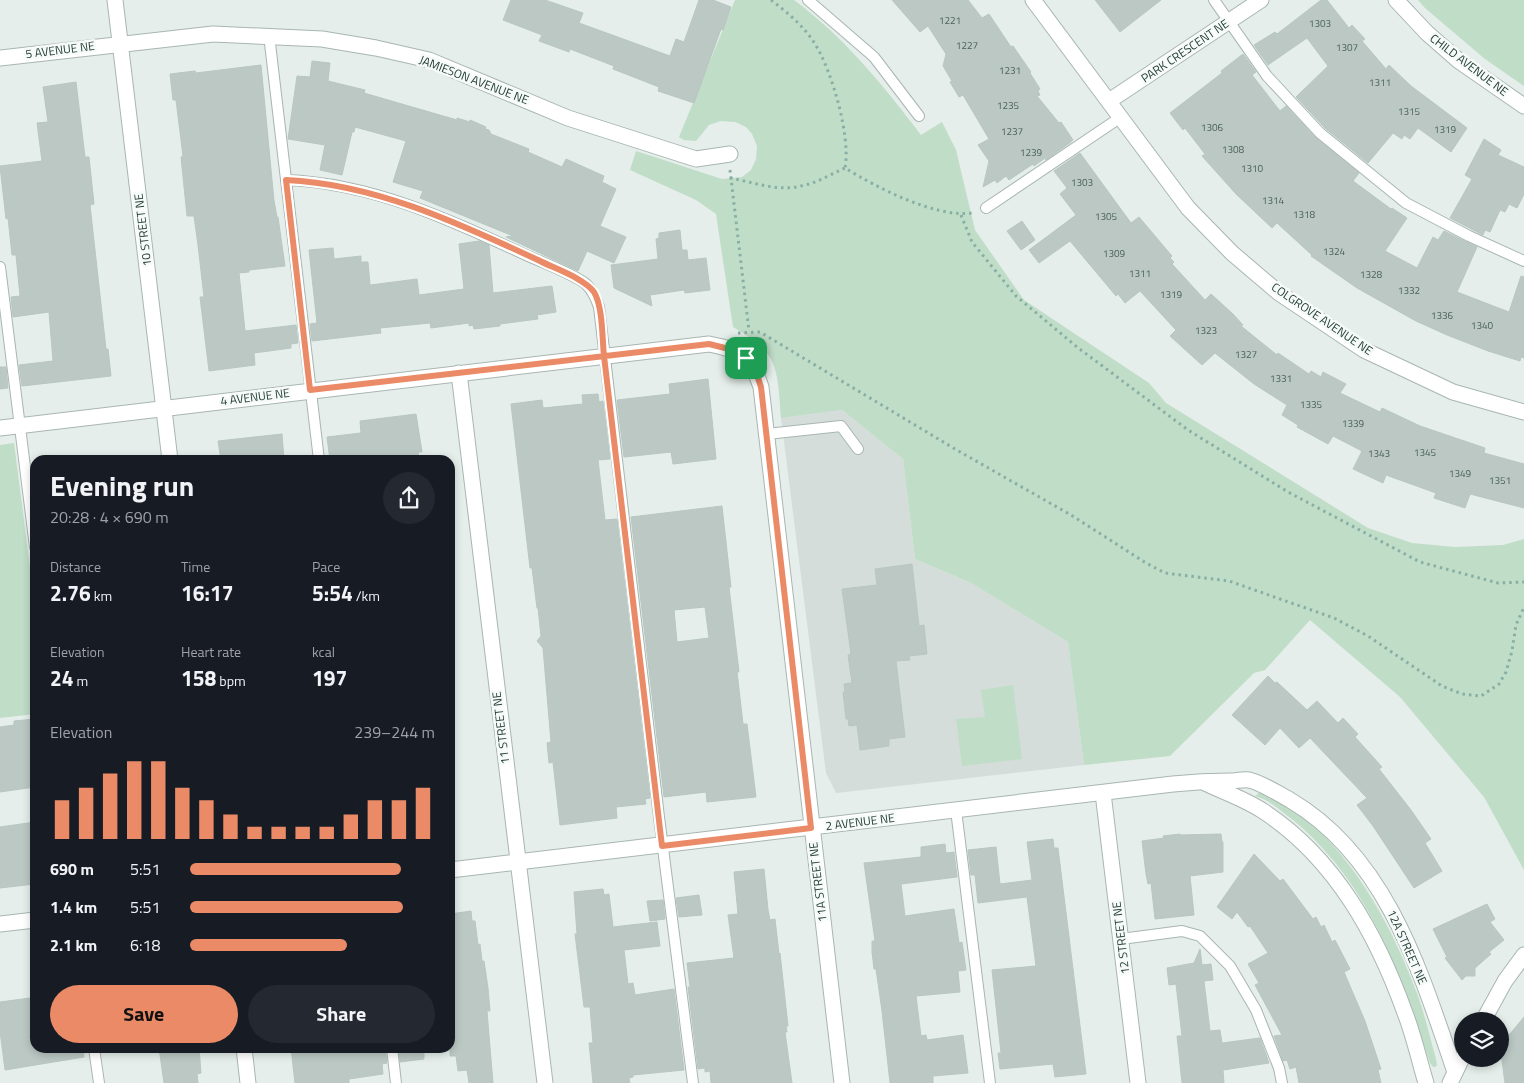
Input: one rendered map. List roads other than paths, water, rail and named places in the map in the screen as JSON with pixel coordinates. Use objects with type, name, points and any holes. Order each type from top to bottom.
[{"type":"street","name":"10 STREET NE","points":[[115,0],[169,455]]},
{"type":"street","name":"COLGROVE AVENUE NE","points":[[1033,0],[1188,208],[1232,253],[1279,293],[1364,350],[1453,392],[1524,412]]},
{"type":"street","name":"PARK CRESCENT NE","points":[[1109,101],[1261,0]]},
{"type":"street","name":"CHILD AVENUE NE","points":[[1396,0],[1427,33],[1459,61],[1524,106]]},
{"type":"street","name":"JAMIESON AVENUE NE","points":[[120,43],[213,34],[322,38],[429,60],[568,118],[696,159],[730,154]]},
{"type":"street","name":"5 AVENUE NE","points":[[0,58],[120,43]]},
{"type":"street","name":"4 AVENUE NE","points":[[0,428],[709,344],[737,351],[746,358]]},
{"type":"street","name":"11A STREET NE","points":[[746,358],[755,369],[761,387],[842,1083]]},
{"type":"street","name":"11 STREET NE","points":[[459,374],[545,1083]]},
{"type":"street","name":"12A STREET NE","points":[[1201,781],[1249,780],[1300,806],[1323,823],[1341,841],[1374,882],[1399,925],[1432,1007],[1452,1078]]},
{"type":"street","name":"2 AVENUE NE","points":[[455,869],[1201,781]]},
{"type":"street","points":[[1201,781],[1246,801],[1289,830],[1323,864],[1353,903],[1370,930],[1406,1014],[1426,1083]]},
{"type":"street","name":"12 STREET NE","points":[[1103,793],[1138,1083]]},
{"type":"street","points":[[0,924],[30,921]]},
{"type":"street","points":[[1487,1012],[1505,980],[1524,955]]},
{"type":"street","points":[[245,1053],[248,1083]]},
{"type":"lane","points":[[808,0],[874,57],[919,116]]},
{"type":"lane","points":[[1214,0],[1267,76],[1320,133],[1378,182],[1406,203],[1437,220],[1524,261]]},
{"type":"lane","points":[[268,35],[318,455]]},
{"type":"lane","points":[[986,208],[1121,117]]},
{"type":"lane","points":[[286,180],[312,181],[399,201],[466,227],[584,282],[594,292],[599,307],[662,846],[693,1083]]},
{"type":"lane","points":[[0,267],[30,506]]},
{"type":"lane","points":[[767,434],[841,426],[858,449]]},
{"type":"lane","points":[[956,810],[990,1083]]},
{"type":"lane","points":[[1121,939],[1182,931],[1200,936],[1230,966],[1256,1010],[1279,1068],[1282,1083]]},
{"type":"lane","points":[[95,1053],[99,1083]]},
{"type":"lane","points":[[393,1053],[396,1083]]}]
